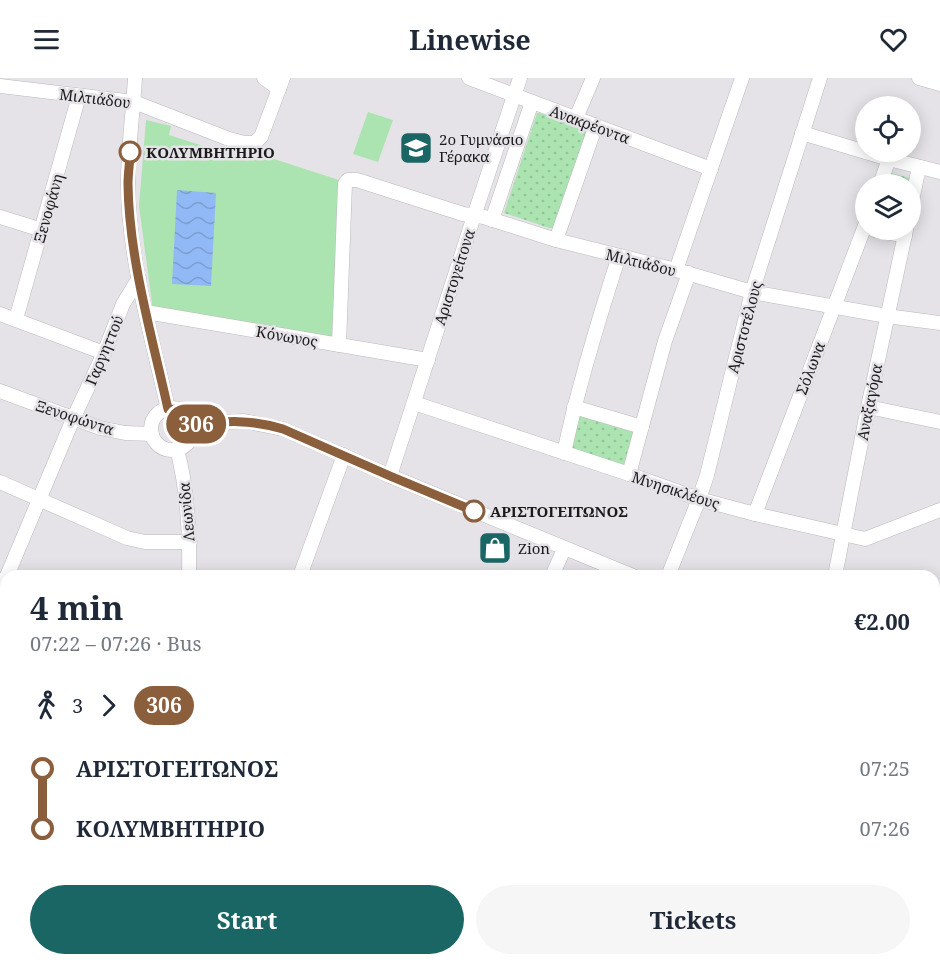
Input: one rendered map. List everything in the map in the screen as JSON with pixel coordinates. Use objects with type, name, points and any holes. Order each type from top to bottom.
[{"type":"street","points":[[135,78],[128,184],[131,228],[139,278],[168,409]]},
{"type":"street","points":[[264,78],[281,83]]},
{"type":"street","name":"Ανακρέοντα","points":[[469,78],[711,169]]},
{"type":"street","name":"Αριστογείτονα","points":[[390,476],[520,78]]},
{"type":"street","points":[[576,118],[593,78]]},
{"type":"street","points":[[629,474],[711,169],[742,78]]},
{"type":"street","name":"Αριστοτέλους","points":[[670,570],[707,475],[752,292],[820,78]]},
{"type":"street","points":[[919,78],[940,84]]},
{"type":"street","name":"Μιλτιάδου","points":[[0,86],[134,102],[229,139],[254,143],[261,137],[281,83]]},
{"type":"street","name":"Ξενοφάνη","points":[[16,319],[79,96]]},
{"type":"street","points":[[492,220],[532,102]]},
{"type":"street","points":[[556,240],[596,125]]},
{"type":"street","points":[[802,133],[855,149]]},
{"type":"street","points":[[901,162],[940,172]]},
{"type":"street","points":[[918,174],[920,167]]},
{"type":"street","name":"Μιλτιάδου","points":[[339,345],[345,184],[348,180],[357,180],[463,214],[752,292],[940,323]]},
{"type":"street","points":[[0,217],[42,230]]},
{"type":"street","name":"Σόλωνα","points":[[755,514],[833,306],[861,240]]},
{"type":"street","name":"Αναξαγόρα","points":[[836,570],[868,407],[904,240]]},
{"type":"street","points":[[564,453],[594,334],[619,256]]},
{"type":"street","name":"Γαργηττού","points":[[9,570],[123,304],[139,278]]},
{"type":"street","name":"Κόνωνος","points":[[146,312],[428,360]]},
{"type":"street","points":[[0,314],[104,352]]},
{"type":"street","name":"Ξενοφώντα","points":[[0,391],[99,428],[125,433],[152,434]]},
{"type":"street","name":"Μνησικλέους","points":[[414,403],[699,499],[844,535],[865,539],[940,510]]},
{"type":"street","points":[[574,407],[642,427]]},
{"type":"street","points":[[868,407],[940,422]]},
{"type":"street","points":[[168,409],[181,410],[193,424],[192,437],[183,447],[177,449],[164,448],[159,445],[152,434],[153,421],[157,415],[168,409]]},
{"type":"street","points":[[193,424],[244,421],[283,429],[618,570]]},
{"type":"street","name":"Λεωνίδα","points":[[177,449],[187,497],[189,570]]},
{"type":"street","points":[[302,570],[344,455]]},
{"type":"street","points":[[0,482],[127,538],[145,542],[190,542]]},
{"type":"street","points":[[555,570],[564,549]]},
{"type":"green space","points":[[368,112],[393,120],[378,162],[353,154]]},
{"type":"green space","points":[[537,113],[585,128],[587,131],[553,228],[504,213]]},
{"type":"green space","points":[[146,120],[171,126],[169,135],[228,154],[231,145],[342,181],[336,341],[153,311],[139,206]]},
{"type":"green space","points":[[579,414],[635,431],[625,467],[571,449]]},
{"type":"water","points":[[177,190],[216,193],[211,286],[172,284]]},
{"type":"bus line","name":"306","points":[[130,152],[128,184],[131,228],[139,278],[168,409],[181,410],[193,424],[244,421],[283,429],[474,511]]},
{"type":"place","name":"2ο Γυμνάσιο Γέρακα","points":[[416,148]]},
{"type":"place","name":"ΚΟΛΥΜΒΗΤΗΡΙΟ","points":[[130,152]]},
{"type":"place","name":"ΑΡΙΣΤΟΓΕΙΤΩΝΟΣ","points":[[474,511]]},
{"type":"place","name":"Zion","points":[[495,548]]}]
